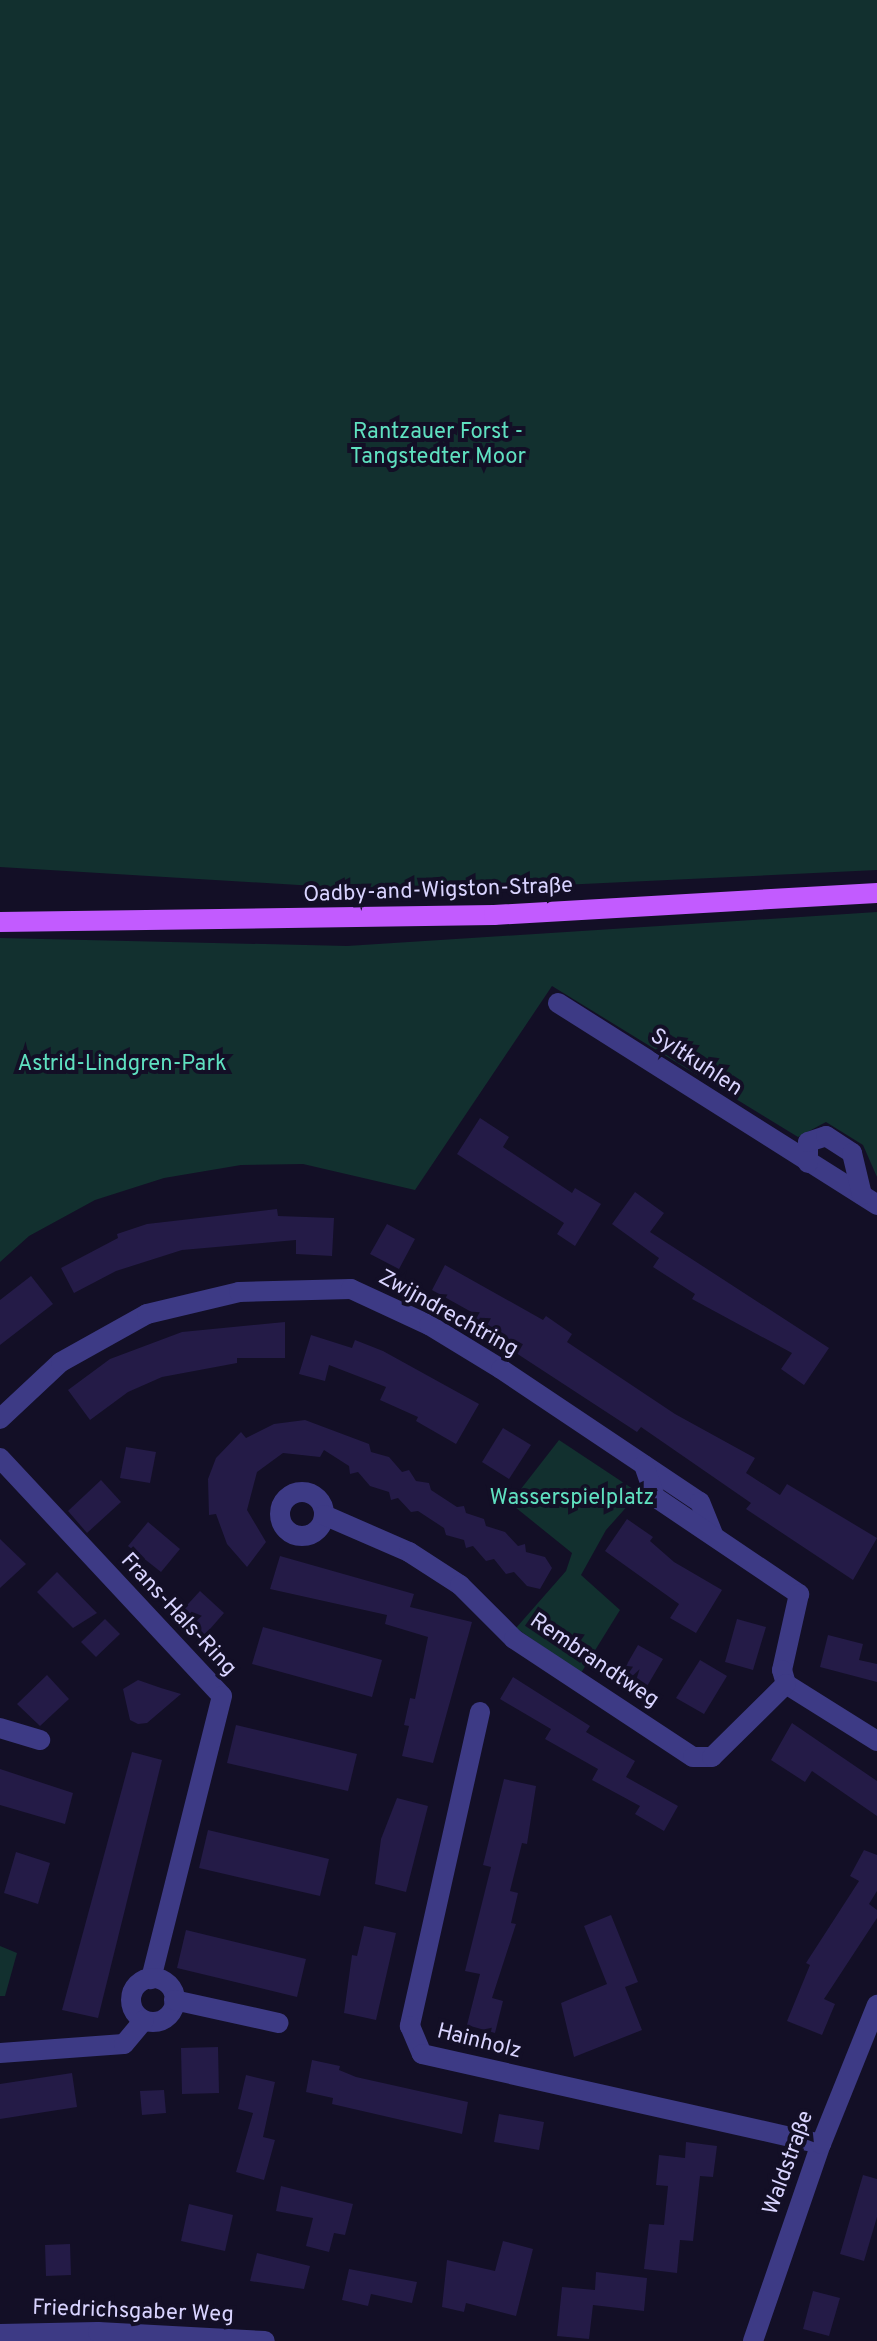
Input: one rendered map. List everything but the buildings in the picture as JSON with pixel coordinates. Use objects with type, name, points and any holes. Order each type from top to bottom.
[{"type":"main road","name":"Oadby-and-Wigston-Straße","points":[[0,922],[494,915],[877,893]]},
{"type":"street","name":"Syltkuhlen","points":[[558,1003],[869,1200]]},
{"type":"street","name":"Syltkuhlen","points":[[808,1163],[808,1142],[826,1136],[852,1153],[869,1200]]},
{"type":"street","name":"Zwijndrechtring","points":[[0,1419],[61,1362],[147,1314],[239,1292],[351,1289],[441,1333],[644,1465],[655,1497],[799,1594],[782,1670],[786,1684]]},
{"type":"street","name":"Frans-Hals-Ring","points":[[0,1458],[222,1696],[151,1979],[138,1984],[131,1997],[133,2011],[144,2020]]},
{"type":"street","name":"Rembrandtweg","points":[[324,1515],[409,1552],[460,1585],[514,1639],[693,1757],[712,1757],[786,1684]]},
{"type":"street","points":[[786,1684],[877,1741]]},
{"type":"street","name":"Hainholz","points":[[480,1712],[410,2026],[422,2054],[821,2144]]},
{"type":"street","points":[[0,1728],[40,1740]]},
{"type":"street","points":[[0,2053],[124,2044],[144,2020],[165,2018],[174,2000],[170,1987],[151,1979]]},
{"type":"street","points":[[174,2000],[279,2023]]},
{"type":"street","name":"Waldstraße","points":[[753,2341],[821,2144],[877,2005]]},
{"type":"street","name":"Friedrichsgaber Weg","points":[[0,2334],[265,2341]]},
{"type":"green space","name":"Rantzauer Forst - Tangstedter Moor","points":[[0,0],[877,0],[877,870],[500,888],[364,889],[0,867]]},
{"type":"green space","name":"Astrid-Lindgren-Park","points":[[877,912],[877,1177],[863,1145],[826,1122],[798,1137],[552,986],[415,1190],[303,1164],[241,1165],[164,1178],[95,1200],[29,1236],[0,1262],[0,938],[347,946]]},
{"type":"green space","name":"Wasserspielplatz","points":[[559,1440],[639,1493],[606,1530],[581,1575],[620,1610],[581,1673],[516,1628],[566,1571],[572,1553],[510,1503]]},
{"type":"green space","points":[[0,1946],[17,1953],[5,1996],[0,1996]]}]
